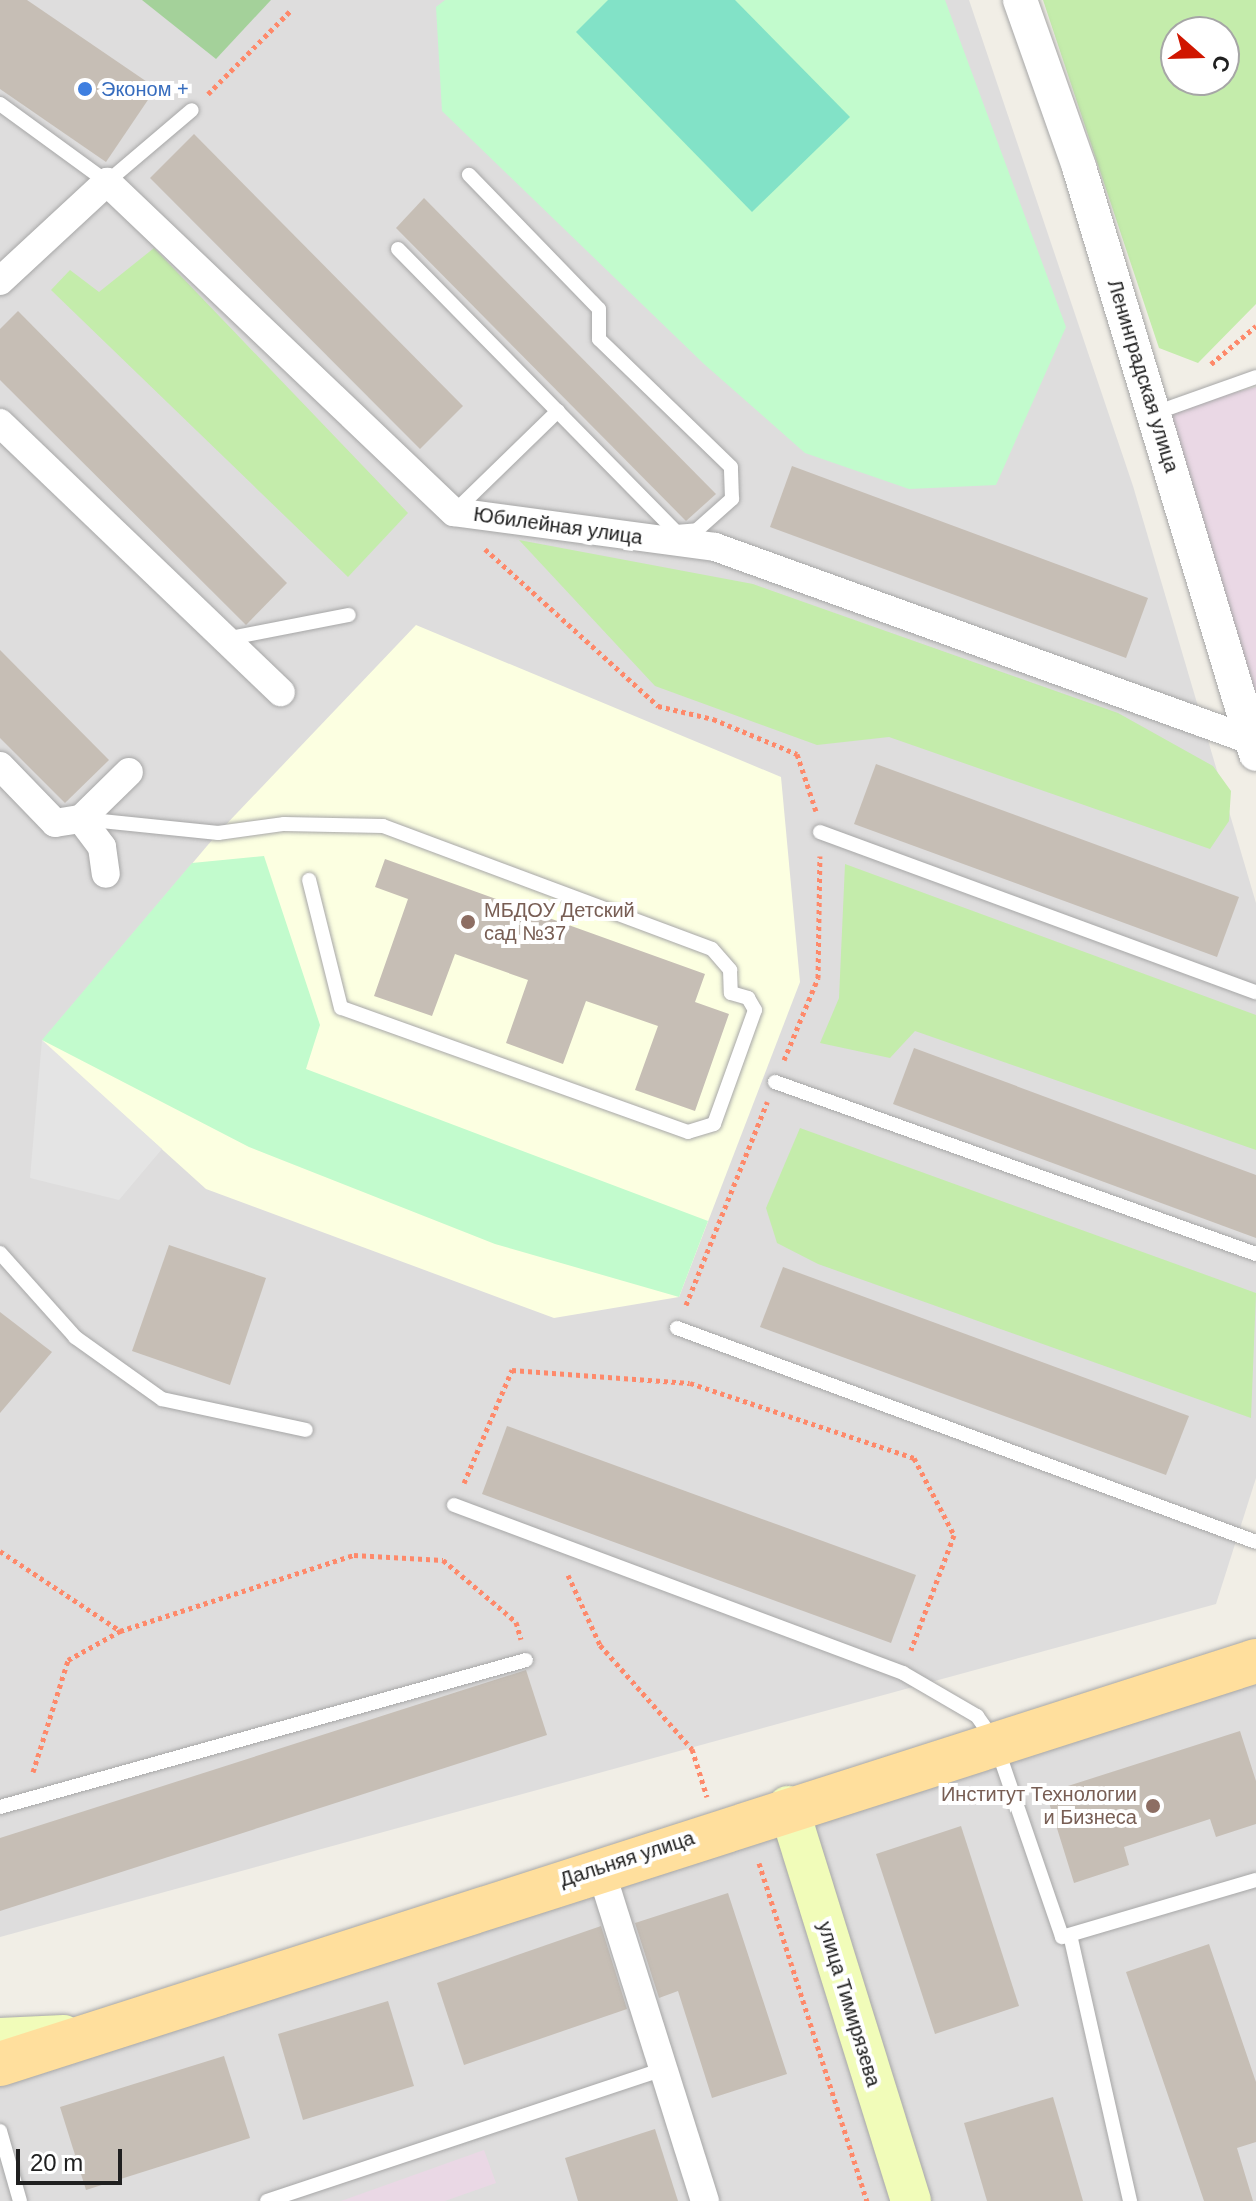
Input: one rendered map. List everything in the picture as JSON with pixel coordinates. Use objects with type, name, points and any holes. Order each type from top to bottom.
[{"type":"main road","name":"Дальняя улица","points":[[0,2064],[788,1806],[1256,1661]]},
{"type":"main road","name":"улица Тимирязева","points":[[788,1806],[911,2201]]},
{"type":"main road","points":[[0,2038],[96,2033]]},
{"type":"street","name":"Ленинградская улица","points":[[1020,0],[1155,413],[1255,748]]},
{"type":"street","points":[[0,281],[107,182]]},
{"type":"street","name":"Юбилейная улица","points":[[107,182],[454,512],[712,534],[1255,748]]},
{"type":"street","points":[[0,423],[281,692]]},
{"type":"street","points":[[0,766],[55,823],[81,819],[129,772]]},
{"type":"street","points":[[81,819],[102,847],[106,874]]},
{"type":"street","points":[[600,1868],[705,2201]]},
{"type":"lane","points":[[0,104],[107,182],[192,110]]},
{"type":"lane","points":[[398,249],[676,532],[712,534],[732,499],[731,467],[599,339],[599,309],[469,175]]},
{"type":"lane","points":[[1155,413],[1256,377]]},
{"type":"lane","points":[[454,512],[558,411]]},
{"type":"lane","points":[[224,639],[349,615]]},
{"type":"lane","points":[[81,819],[218,833],[284,824],[383,826],[712,949],[730,970],[731,993],[748,998],[755,1010],[714,1124],[688,1132],[341,1008],[309,880]]},
{"type":"lane","points":[[820,832],[1256,992]]},
{"type":"lane","points":[[775,1082],[1256,1254]]},
{"type":"lane","points":[[0,1253],[87,1348],[162,1399],[306,1430]]},
{"type":"lane","points":[[677,1328],[1256,1542]]},
{"type":"lane","points":[[454,1505],[903,1673],[977,1716],[995,1742],[1054,1929],[1071,1939],[1130,2201]]},
{"type":"lane","points":[[0,1807],[526,1660]]},
{"type":"lane","points":[[1071,1939],[1256,1880]]},
{"type":"lane","points":[[267,2201],[663,2069]]},
{"type":"lane","points":[[0,2131],[20,2201]]},
{"type":"path","points":[[192,110],[291,10]]},
{"type":"path","points":[[454,512],[470,537],[658,706],[713,719],[797,754],[820,832],[818,978],[677,1328]]},
{"type":"path","points":[[454,1505],[512,1370],[690,1383],[914,1458],[954,1535],[903,1673]]},
{"type":"path","points":[[553,1540],[600,1645],[692,1749],[717,1829]]},
{"type":"path","points":[[0,1551],[120,1631]]},
{"type":"path","points":[[25,1800],[68,1660],[120,1631],[354,1555],[443,1560],[516,1622],[526,1660]]},
{"type":"path","points":[[759,1863],[867,2201]]},
{"type":"shaded area","points":[[0,0],[969,0],[1133,486],[1256,903],[1256,1478],[1216,1604],[0,1937]]},
{"type":"shaded area","points":[[1256,387],[1256,754],[1155,413]]},
{"type":"shaded area","name":"МБДОУ Детский сад №37","points":[[416,625],[781,777],[800,982],[679,1297],[554,1318],[206,1189],[42,1041],[218,833]]},
{"type":"shaded area","points":[[42,1040],[162,1149],[119,1200],[30,1178]]},
{"type":"shaded area","points":[[1256,1682],[1256,2201],[0,2201],[0,2079]]},
{"type":"shaded area","points":[[484,2150],[496,2183],[445,2201],[341,2201]]},
{"type":"green space","points":[[142,0],[271,0],[216,59]]},
{"type":"green space","points":[[445,0],[945,0],[1066,327],[996,485],[909,489],[805,453],[704,364],[442,111],[436,7]]},
{"type":"green space","points":[[608,0],[735,0],[850,117],[752,212],[576,32]]},
{"type":"green space","points":[[1043,0],[1256,0],[1256,304],[1198,363],[1159,348]]},
{"type":"green space","points":[[154,248],[408,513],[348,577],[51,290],[70,270],[99,292]]},
{"type":"green space","points":[[519,540],[753,584],[1118,713],[1213,766],[1231,791],[1229,821],[1210,849],[889,737],[817,745],[655,686]]},
{"type":"green space","points":[[264,856],[320,1025],[306,1069],[708,1221],[679,1297],[495,1244],[249,1147],[42,1040],[192,863]]},
{"type":"green space","points":[[845,864],[1256,1015],[1256,1150],[915,1031],[890,1058],[820,1043],[839,998]]},
{"type":"green space","points":[[800,1128],[1256,1293],[1251,1418],[818,1264],[777,1243],[766,1208]]},
{"type":"building","points":[[0,0],[27,0],[156,88],[106,162],[0,89]]},
{"type":"building","points":[[194,134],[463,406],[420,449],[150,178]]},
{"type":"building","points":[[424,198],[716,494],[686,521],[396,228]]},
{"type":"building","points":[[18,311],[287,583],[246,625],[0,380],[0,329]]},
{"type":"building","points":[[792,466],[1148,598],[1126,658],[770,527]]},
{"type":"building","points":[[0,650],[109,760],[65,803],[0,738]]},
{"type":"building","points":[[876,764],[1239,897],[1217,957],[854,824]]},
{"type":"building","points":[[385,859],[705,974],[695,1002],[729,1014],[695,1111],[635,1090],[658,1026],[586,1001],[563,1064],[506,1043],[528,980],[455,954],[432,1016],[374,996],[408,899],[375,887]]},
{"type":"building","points":[[914,1048],[1256,1175],[1256,1238],[893,1104]]},
{"type":"building","points":[[169,1245],[266,1278],[230,1385],[132,1351]]},
{"type":"building","points":[[783,1267],[1189,1416],[1166,1475],[760,1327]]},
{"type":"building","points":[[0,1312],[52,1352],[0,1413]]},
{"type":"building","points":[[507,1426],[916,1575],[891,1643],[482,1494]]},
{"type":"building","points":[[526,1670],[547,1735],[0,1911],[0,1838]]},
{"type":"building","name":"Институт Технологии и Бизнеса","points":[[1240,1731],[1256,1781],[1256,1824],[1216,1837],[1210,1819],[1124,1847],[1129,1865],[1074,1883],[1046,1793]]},
{"type":"building","points":[[961,1826],[1019,2006],[935,2034],[876,1854]]},
{"type":"building","points":[[728,1893],[787,2074],[712,2098],[678,1991],[659,1998],[635,1923]]},
{"type":"building","points":[[601,1926],[627,2009],[464,2065],[437,1983]]},
{"type":"building","points":[[1209,1944],[1256,2082],[1256,2142],[1237,2148],[1253,2201],[1204,2201],[1126,1972]]},
{"type":"building","points":[[388,2001],[414,2086],[303,2120],[278,2034]]},
{"type":"building","points":[[224,2056],[250,2138],[86,2190],[60,2107]]},
{"type":"building","points":[[1053,2097],[1083,2201],[987,2201],[964,2123]]},
{"type":"building","points":[[655,2129],[678,2201],[578,2201],[565,2158]]},
{"type":"place","name":"Эконом +","points":[[85,89]]},
{"type":"place","name":"МБДОУ Детский сад №37","points":[[468,922]]},
{"type":"place","name":"Институт Технологии и Бизнеса","points":[[1153,1806]]}]
